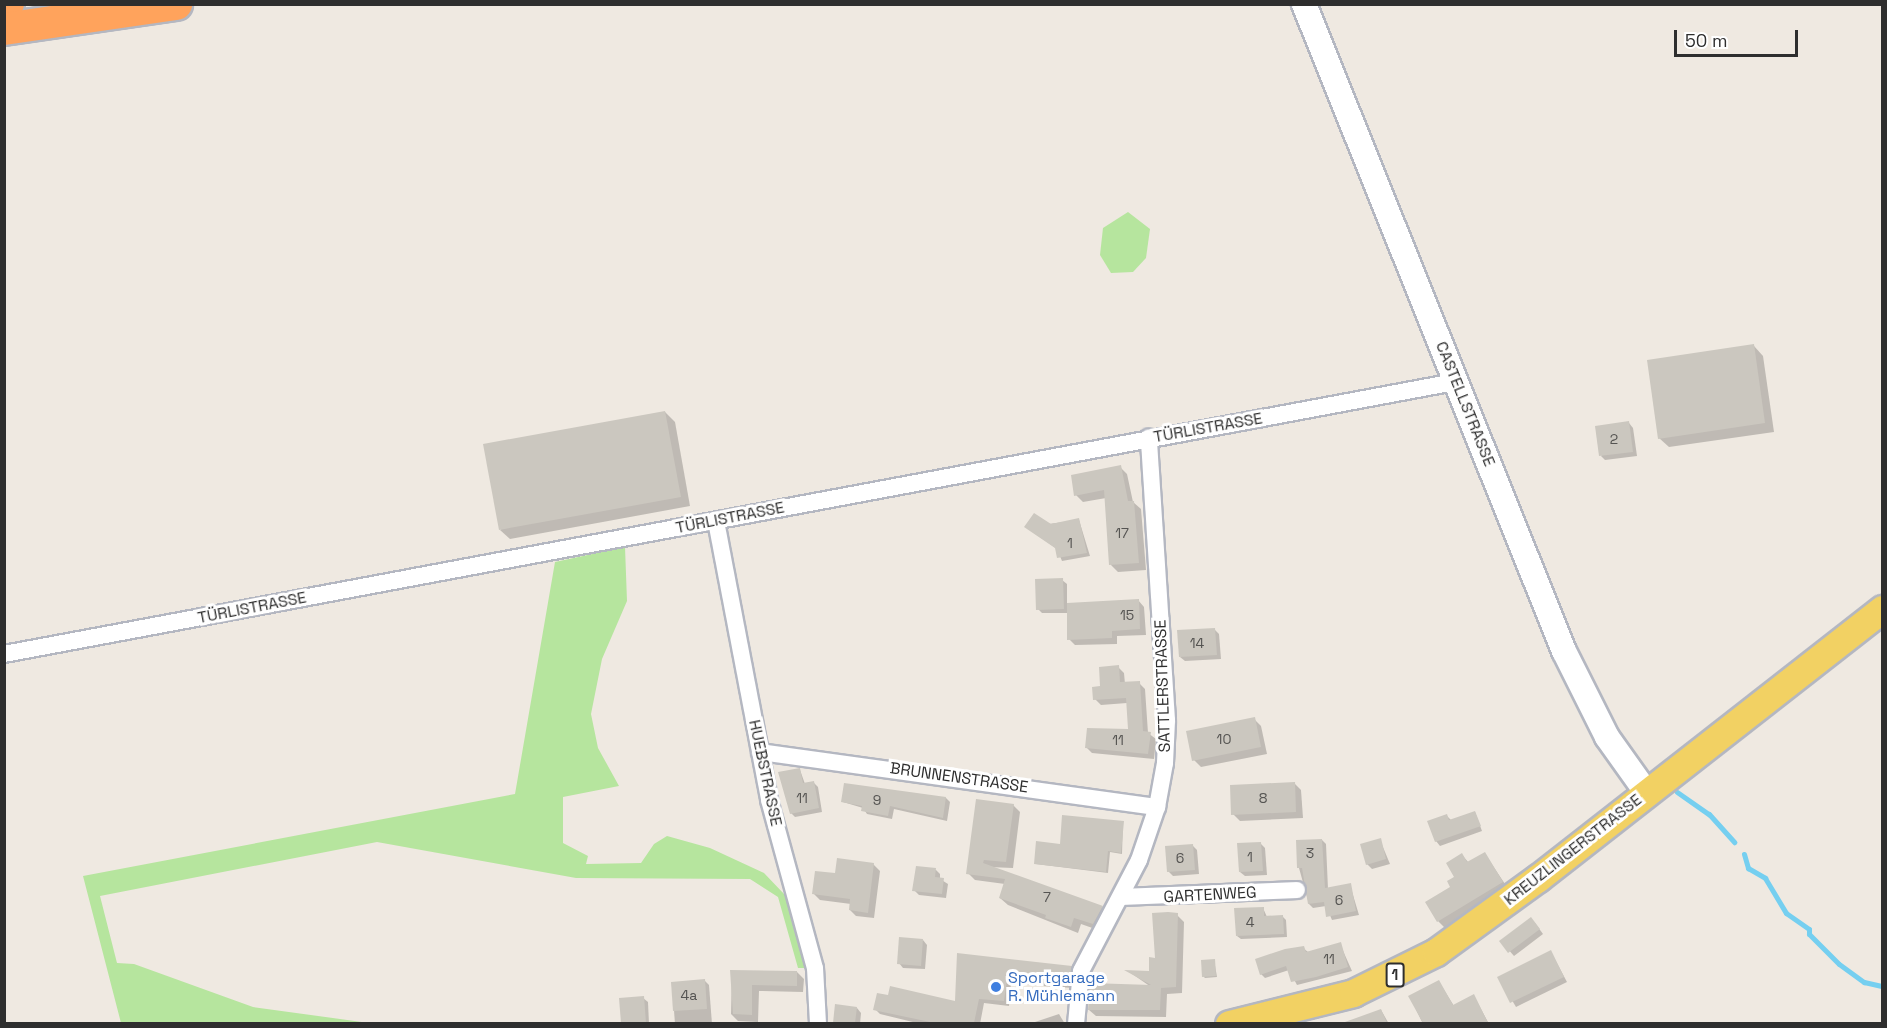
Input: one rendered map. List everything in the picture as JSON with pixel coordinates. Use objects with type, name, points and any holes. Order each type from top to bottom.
[{"type":"highway","points":[[4,29],[176,4]]},
{"type":"main road","name":"KREUZLINGERSTRASSE","points":[[1229,1023],[1328,1001],[1411,966],[1498,909],[1882,609]]},
{"type":"street","name":"CASTELLSTRASSE","points":[[1304,4],[1455,382],[1586,699],[1607,737],[1647,793]]},
{"type":"street","name":"TÜRLISTRASSE","points":[[4,654],[1455,382]]},
{"type":"street","name":"SATTLERSTRASSE","points":[[1076,1023],[1081,971],[1122,897],[1157,807],[1167,720],[1149,438]]},
{"type":"street","name":"HUEBSTRASSE","points":[[717,521],[775,825],[814,968],[818,1023]]},
{"type":"street","name":"BRUNNENSTRASSE","points":[[760,752],[1157,807]]},
{"type":"street","name":"GARTENWEG","points":[[1122,897],[1297,890]]},
{"type":"green space","points":[[1128,212],[1150,229],[1146,258],[1133,272],[1111,273],[1100,255],[1103,228]]},
{"type":"green space","points":[[625,547],[627,601],[602,659],[591,714],[598,748],[619,786],[563,797],[563,843],[588,856],[586,864],[641,863],[654,844],[667,836],[710,848],[764,873],[785,895],[799,923],[807,968],[798,968],[778,897],[750,879],[576,878],[377,842],[100,896],[117,963],[134,964],[253,1007],[369,1023],[121,1023],[83,876],[515,794],[555,562]]},
{"type":"building","points":[[1754,344],[1765,423],[1658,439],[1647,360]]},
{"type":"building","points":[[665,411],[681,497],[499,530],[483,444]]},
{"type":"building","points":[[1629,421],[1633,452],[1599,456],[1595,426]]},
{"type":"building","points":[[1121,465],[1128,501],[1134,501],[1139,563],[1109,565],[1104,490],[1074,496],[1071,475]]},
{"type":"building","points":[[1034,513],[1051,524],[1079,518],[1087,553],[1057,558],[1055,548],[1024,527]]},
{"type":"building","points":[[1063,578],[1064,609],[1036,610],[1035,579]]},
{"type":"building","points":[[1139,599],[1140,629],[1112,631],[1112,638],[1067,640],[1067,603]]},
{"type":"building","points":[[1215,628],[1217,655],[1179,657],[1177,630]]},
{"type":"building","points":[[1119,665],[1120,682],[1140,681],[1143,731],[1151,732],[1148,754],[1085,748],[1087,728],[1128,729],[1126,698],[1093,700],[1092,687],[1100,686],[1099,667]]},
{"type":"building","points":[[1255,717],[1261,747],[1192,761],[1186,731]]},
{"type":"building","points":[[800,768],[803,783],[814,781],[819,808],[790,814],[778,772]]},
{"type":"building","points":[[1295,782],[1296,812],[1231,815],[1230,785]]},
{"type":"building","points":[[844,783],[946,797],[943,818],[890,806],[888,816],[861,811],[862,806],[841,802]]},
{"type":"building","points":[[976,799],[1014,804],[1006,862],[984,860],[983,863],[1103,906],[1093,924],[1074,918],[1071,927],[1045,918],[1046,915],[999,898],[1005,879],[966,874]]},
{"type":"building","points":[[1475,811],[1481,826],[1435,842],[1427,821],[1447,814],[1449,820]]},
{"type":"building","points":[[1062,815],[1124,821],[1121,853],[1108,851],[1106,872],[1034,864],[1036,841],[1060,844]]},
{"type":"building","points":[[1381,838],[1386,859],[1366,865],[1360,844]]},
{"type":"building","points":[[1322,839],[1325,888],[1351,883],[1356,911],[1326,917],[1324,902],[1308,904],[1302,868],[1297,868],[1296,840]]},
{"type":"building","points":[[1261,842],[1263,871],[1239,872],[1237,843]]},
{"type":"building","points":[[1193,844],[1195,870],[1167,872],[1165,846]]},
{"type":"building","points":[[1485,852],[1503,882],[1437,922],[1425,902],[1450,887],[1447,881],[1454,877],[1446,863],[1462,853],[1467,862]]},
{"type":"building","points":[[837,858],[874,863],[868,913],[849,910],[850,899],[812,894],[815,871],[835,873]]},
{"type":"building","points":[[916,866],[936,868],[935,877],[944,878],[942,894],[912,891]]},
{"type":"building","points":[[1264,907],[1264,916],[1283,915],[1284,934],[1236,936],[1234,908]]},
{"type":"building","points":[[1152,913],[1178,913],[1176,987],[1161,988],[1160,1010],[1088,1010],[1090,983],[1151,985],[1124,970],[1149,971],[1149,957],[1155,958]]},
{"type":"building","points":[[1531,917],[1540,929],[1508,953],[1499,941]]},
{"type":"building","points":[[899,937],[923,939],[921,966],[897,964]]},
{"type":"building","points":[[1341,942],[1348,967],[1291,982],[1286,966],[1260,975],[1255,959],[1285,949],[1304,946],[1306,952]]},
{"type":"building","points":[[1551,950],[1564,977],[1510,1003],[1497,977]]},
{"type":"building","points":[[957,953],[1072,966],[1069,983],[1007,980],[1004,1001],[979,999],[974,1023],[935,1023],[873,1010],[877,993],[888,995],[890,986],[955,1001]]},
{"type":"building","points":[[1215,959],[1216,976],[1202,977],[1201,960]]},
{"type":"building","points":[[730,970],[797,971],[797,986],[752,985],[752,1015],[733,1014]]},
{"type":"building","points":[[705,979],[707,1009],[673,1011],[671,982]]},
{"type":"building","points":[[1439,980],[1453,1005],[1474,994],[1488,1023],[1423,1023],[1408,996]]},
{"type":"building","points":[[644,996],[646,1023],[621,1023],[619,998]]},
{"type":"building","points":[[835,1004],[857,1007],[855,1023],[833,1023]]},
{"type":"building","points":[[1381,1009],[1387,1023],[1345,1022]]},
{"type":"waterway","points":[[1677,792],[1709,814],[1734,842]]},
{"type":"waterway","points":[[1744,854],[1748,868],[1765,878],[1786,913],[1809,929],[1809,934],[1839,964],[1864,982],[1882,986]]},
{"type":"place","name":"Sportgarage R. Mühlemann","points":[[996,987]]}]
